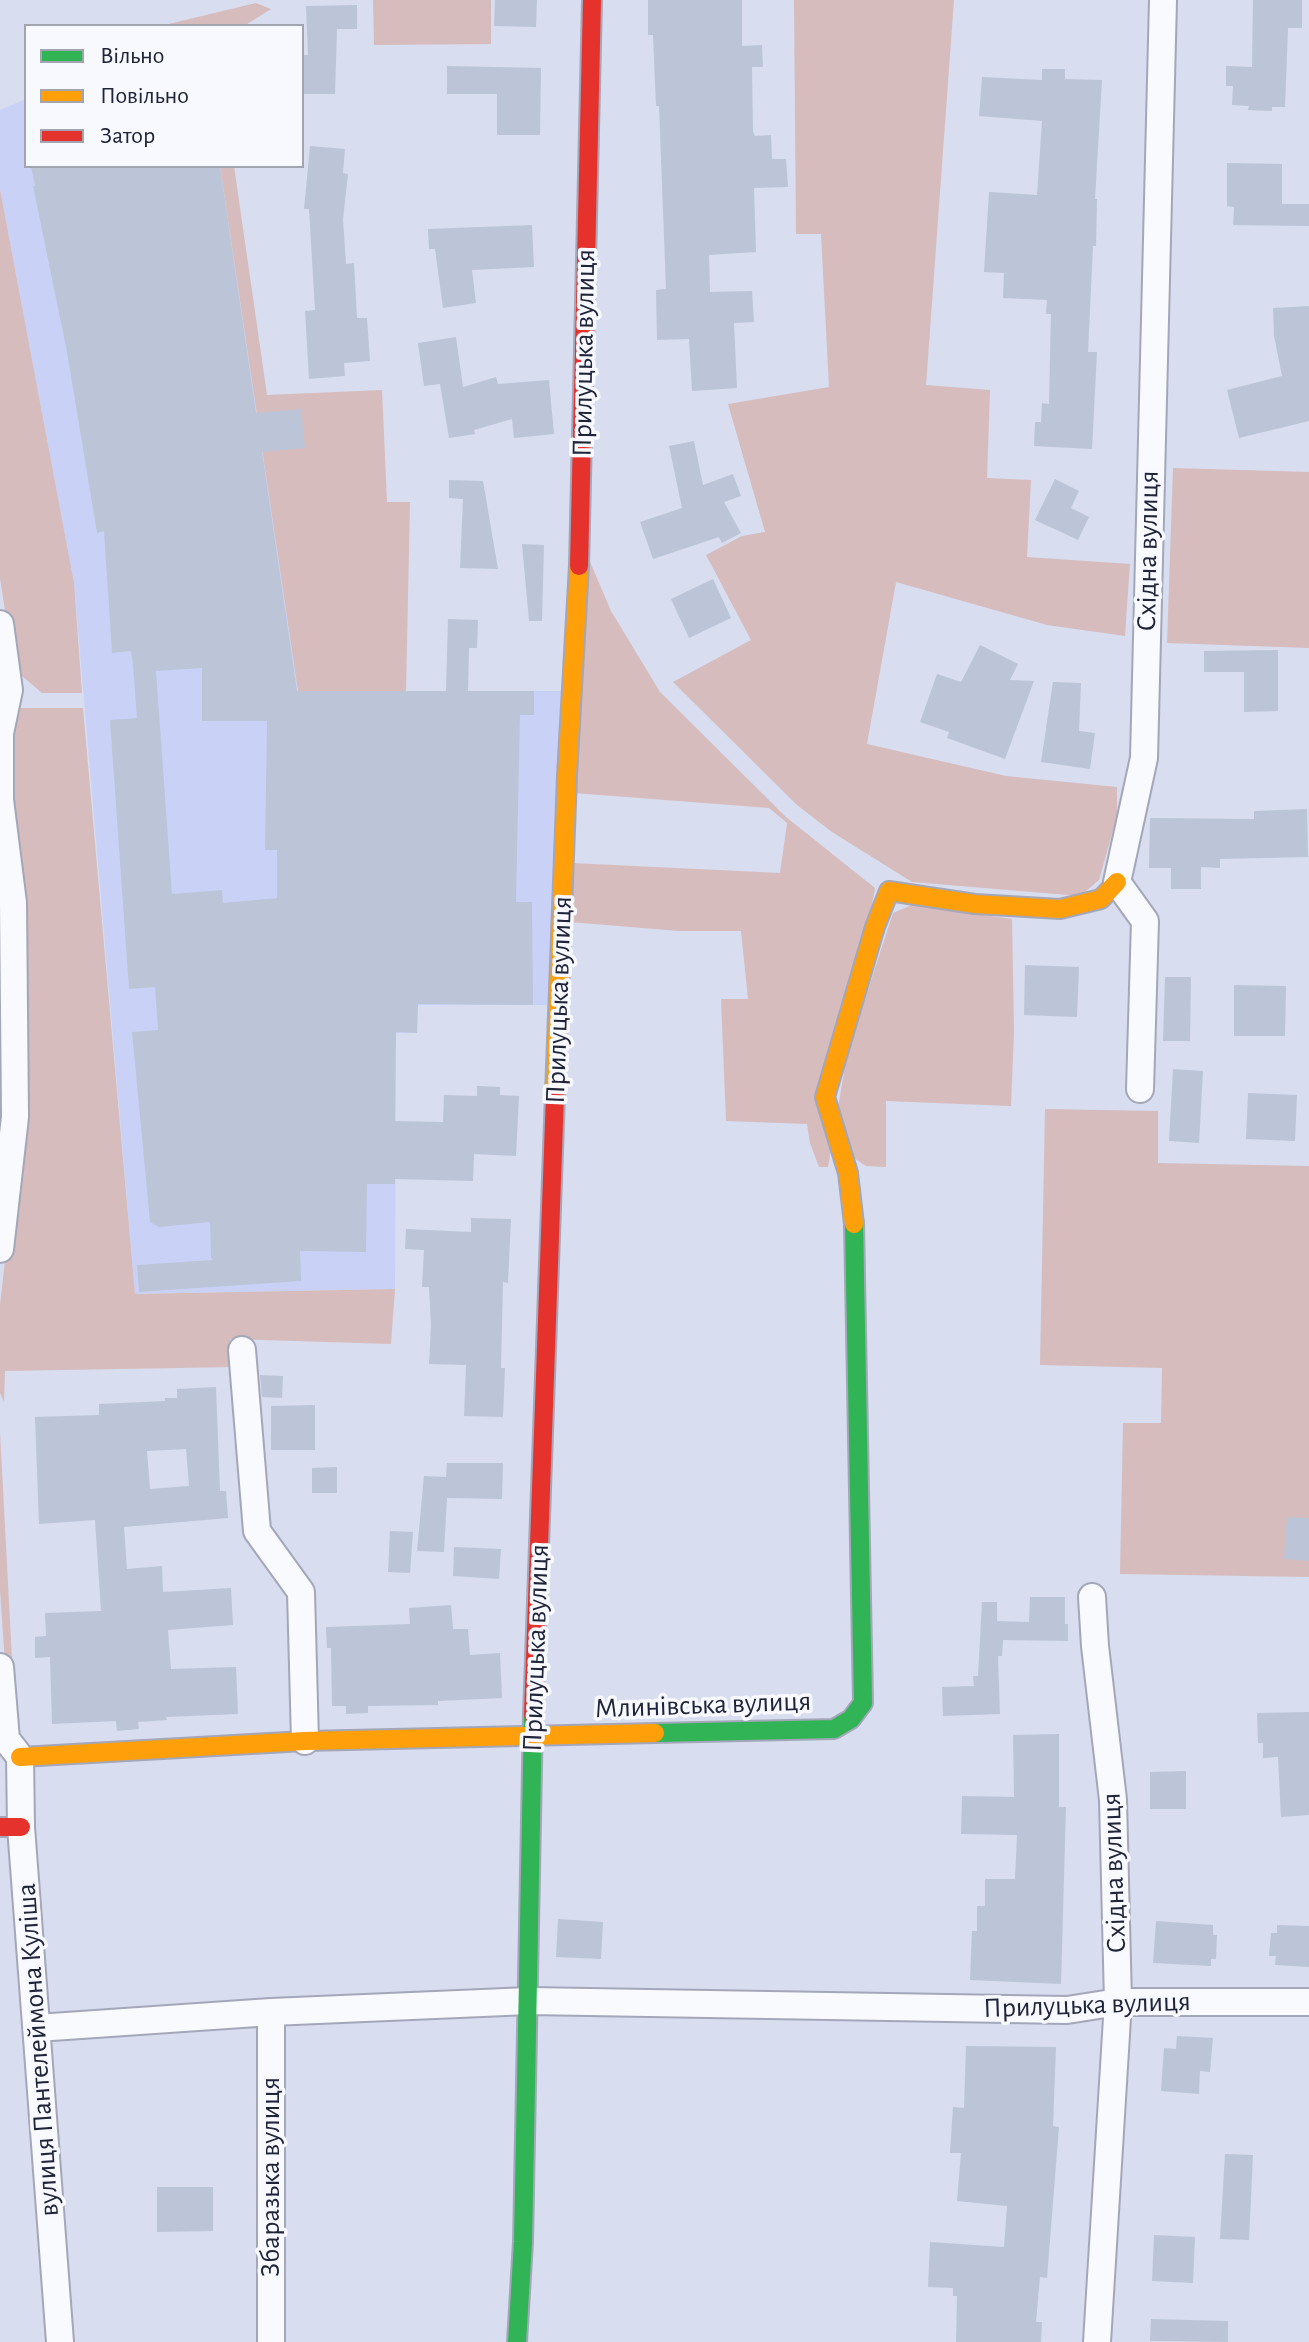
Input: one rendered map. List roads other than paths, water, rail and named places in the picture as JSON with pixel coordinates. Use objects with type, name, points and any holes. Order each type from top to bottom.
[{"type":"street","name":"Прилуцька вулиця","points":[[517,2342],[523,2242],[529,2001],[532,1737],[567,776],[581,521],[592,0]]},
{"type":"street","name":"Східна вулиця","points":[[1117,882],[1144,758],[1163,0]]},
{"type":"street","points":[[0,624],[9,690],[0,733],[0,800],[13,903],[15,1117],[0,1249]]},
{"type":"street","name":"Млинівська вулиця","points":[[20,1757],[305,1741],[834,1729],[851,1719],[863,1703],[854,1220],[848,1173],[825,1097],[875,927],[889,891],[975,904],[1060,909],[1101,899],[1117,882]]},
{"type":"street","points":[[1117,882],[1145,921],[1140,1089]]},
{"type":"street","points":[[242,1350],[257,1531],[301,1592],[305,1741]]},
{"type":"street","name":"Східна вулиця","points":[[1092,1597],[1113,1800],[1118,2002],[1097,2342]]},
{"type":"street","name":"вулиця Пантелеймона Куліша","points":[[0,1667],[6,1739],[20,1757],[11,1827],[37,2028],[60,2342]]},
{"type":"street","name":"Прилуцька вулиця","points":[[37,2028],[271,2012],[529,2001],[1067,2010],[1118,2002],[1309,2002]]},
{"type":"street","name":"Збаразька вулиця","points":[[271,2012],[271,2342]]}]
